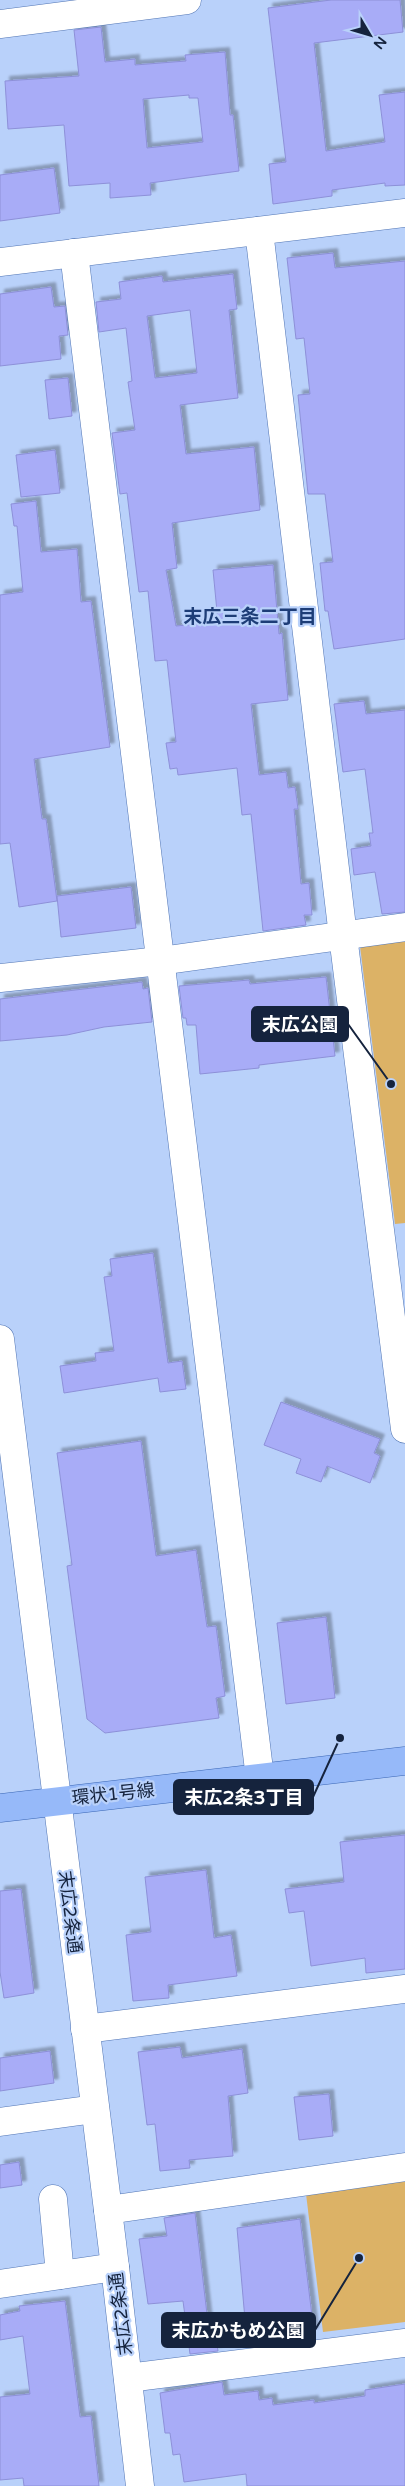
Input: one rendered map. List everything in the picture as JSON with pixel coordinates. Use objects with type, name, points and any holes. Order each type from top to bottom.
[{"type":"main road","name":"環状1号線","points":[[0,1808],[55,1800],[405,1761]]},
{"type":"street","points":[[0,24],[187,0]]},
{"type":"street","points":[[0,262],[405,213]]},
{"type":"street","points":[[259,231],[343,936],[393,1233],[405,1429]]},
{"type":"street","points":[[74,253],[260,1778]]},
{"type":"street","points":[[0,978],[160,961],[405,928]]},
{"type":"street","name":"末広2条通","points":[[0,1339],[55,1800],[96,2109],[140,2486]]},
{"type":"street","points":[[85,2029],[405,1989]]},
{"type":"street","points":[[0,2122],[96,2109]]},
{"type":"street","points":[[108,2210],[405,2167]]},
{"type":"street","points":[[53,2199],[60,2275]]},
{"type":"street","points":[[0,2284],[115,2267]]},
{"type":"street","points":[[128,2378],[405,2343]]},
{"type":"shaded area","points":[[405,941],[405,1223],[395,1224],[360,946]]},
{"type":"shaded area","points":[[405,2181],[405,2322],[323,2332],[306,2194]]},
{"type":"building","points":[[331,0],[400,0],[403,32],[314,43],[326,151],[385,142],[379,95],[405,92],[405,185],[385,186],[385,183],[332,190],[332,196],[273,204],[269,164],[286,162],[268,8]]},
{"type":"building","points":[[101,27],[105,62],[135,59],[135,65],[186,61],[185,55],[225,52],[230,115],[233,115],[239,171],[150,183],[151,195],[110,198],[110,183],[69,186],[64,125],[8,129],[5,81],[79,76],[74,30]],"holes":[[[189,95],[189,98],[198,98],[203,142],[147,148],[143,99]]]},
{"type":"building","points":[[54,168],[60,213],[0,221],[0,175]]},
{"type":"building","points":[[333,253],[335,268],[405,261],[405,639],[334,649],[328,611],[325,611],[320,563],[333,562],[325,494],[308,494],[298,395],[310,394],[304,338],[296,339],[287,258]]},
{"type":"building","points":[[233,274],[237,309],[229,310],[238,398],[180,405],[186,454],[254,447],[260,510],[172,523],[177,568],[166,570],[176,626],[218,622],[213,570],[273,565],[279,634],[282,633],[288,700],[251,704],[259,775],[286,772],[288,788],[295,787],[298,809],[294,809],[301,884],[309,883],[312,915],[304,915],[306,925],[263,931],[251,814],[242,815],[237,768],[178,775],[177,768],[170,769],[166,743],[176,742],[167,660],[155,661],[148,591],[139,592],[127,493],[120,494],[112,433],[135,430],[128,382],[132,381],[126,328],[99,332],[96,302],[121,299],[119,282],[162,276],[163,282]],"holes":[[[190,310],[197,373],[155,378],[147,316]]]},
{"type":"building","points":[[51,287],[54,307],[65,306],[68,335],[59,336],[61,359],[0,366],[0,294]]},
{"type":"building","points":[[68,378],[72,416],[49,419],[45,380]]},
{"type":"building","points":[[55,450],[60,493],[21,497],[16,455]]},
{"type":"building","points":[[36,501],[41,552],[77,549],[81,602],[91,601],[110,747],[34,759],[42,819],[46,819],[57,901],[19,907],[10,843],[0,844],[0,595],[23,592],[17,526],[14,526],[11,504]]},
{"type":"building","points":[[364,701],[366,714],[405,710],[405,912],[382,914],[375,872],[354,875],[351,849],[371,846],[369,833],[373,833],[365,769],[343,772],[334,704]]},
{"type":"building","points":[[131,887],[136,928],[61,937],[57,896]]},
{"type":"building","points":[[326,977],[335,1056],[259,1065],[259,1068],[200,1074],[196,1025],[187,1025],[186,1018],[183,1018],[179,986],[249,980],[250,984]]},
{"type":"building","points":[[142,982],[143,989],[148,988],[152,1022],[104,1027],[67,1035],[0,1041],[0,999]]},
{"type":"building","points":[[153,1253],[168,1363],[182,1361],[186,1389],[160,1392],[158,1378],[64,1393],[60,1366],[96,1361],[95,1353],[114,1351],[104,1277],[112,1276],[110,1259]]},
{"type":"building","points":[[281,1402],[380,1439],[374,1453],[380,1456],[370,1483],[327,1466],[321,1482],[296,1473],[301,1459],[264,1445]]},
{"type":"building","points":[[141,1441],[156,1556],[196,1550],[207,1627],[216,1626],[225,1696],[216,1698],[219,1718],[105,1733],[87,1719],[67,1566],[72,1565],[57,1453]]},
{"type":"building","points":[[326,1617],[335,1698],[286,1704],[277,1623]]},
{"type":"building","points":[[405,1835],[405,1969],[366,1973],[365,1958],[311,1966],[304,1911],[289,1913],[285,1889],[344,1882],[340,1842]]},
{"type":"building","points":[[206,1870],[214,1938],[231,1935],[237,1976],[168,1985],[169,1998],[133,2001],[126,1935],[151,1932],[145,1877]]},
{"type":"building","points":[[21,1889],[34,1993],[4,1998],[0,1972],[0,1891]]},
{"type":"building","points":[[180,2047],[182,2058],[242,2049],[248,2093],[228,2096],[233,2156],[189,2160],[190,2168],[160,2171],[155,2124],[147,2125],[138,2052]]},
{"type":"building","points":[[50,2051],[54,2083],[0,2091],[0,2058]]},
{"type":"building","points":[[329,2094],[333,2136],[299,2140],[294,2097]]},
{"type":"building","points":[[19,2162],[22,2185],[0,2188],[0,2165]]},
{"type":"building","points":[[195,2213],[209,2331],[215,2330],[218,2351],[190,2354],[183,2301],[148,2304],[139,2239],[167,2236],[164,2218]]},
{"type":"building","points":[[300,2219],[314,2332],[283,2336],[282,2327],[246,2331],[237,2228]]},
{"type":"building","points":[[65,2301],[80,2417],[91,2416],[99,2486],[24,2486],[23,2478],[0,2480],[0,2397],[30,2394],[23,2336],[0,2340],[0,2315],[20,2311],[19,2306]]},
{"type":"building","points":[[222,2382],[224,2395],[258,2391],[259,2400],[272,2398],[273,2405],[314,2400],[314,2403],[365,2396],[365,2390],[405,2384],[405,2486],[247,2486],[246,2474],[184,2482],[180,2454],[173,2455],[170,2433],[165,2433],[160,2393]]},
{"type":"place","name":"末広公園","points":[[391,1084]]},
{"type":"place","name":"末広2条3丁目","points":[[340,1738]]},
{"type":"place","name":"末広かもめ公園","points":[[359,2258]]},
{"type":"district","name":"末広三条二丁目","points":[[250,617]]}]
